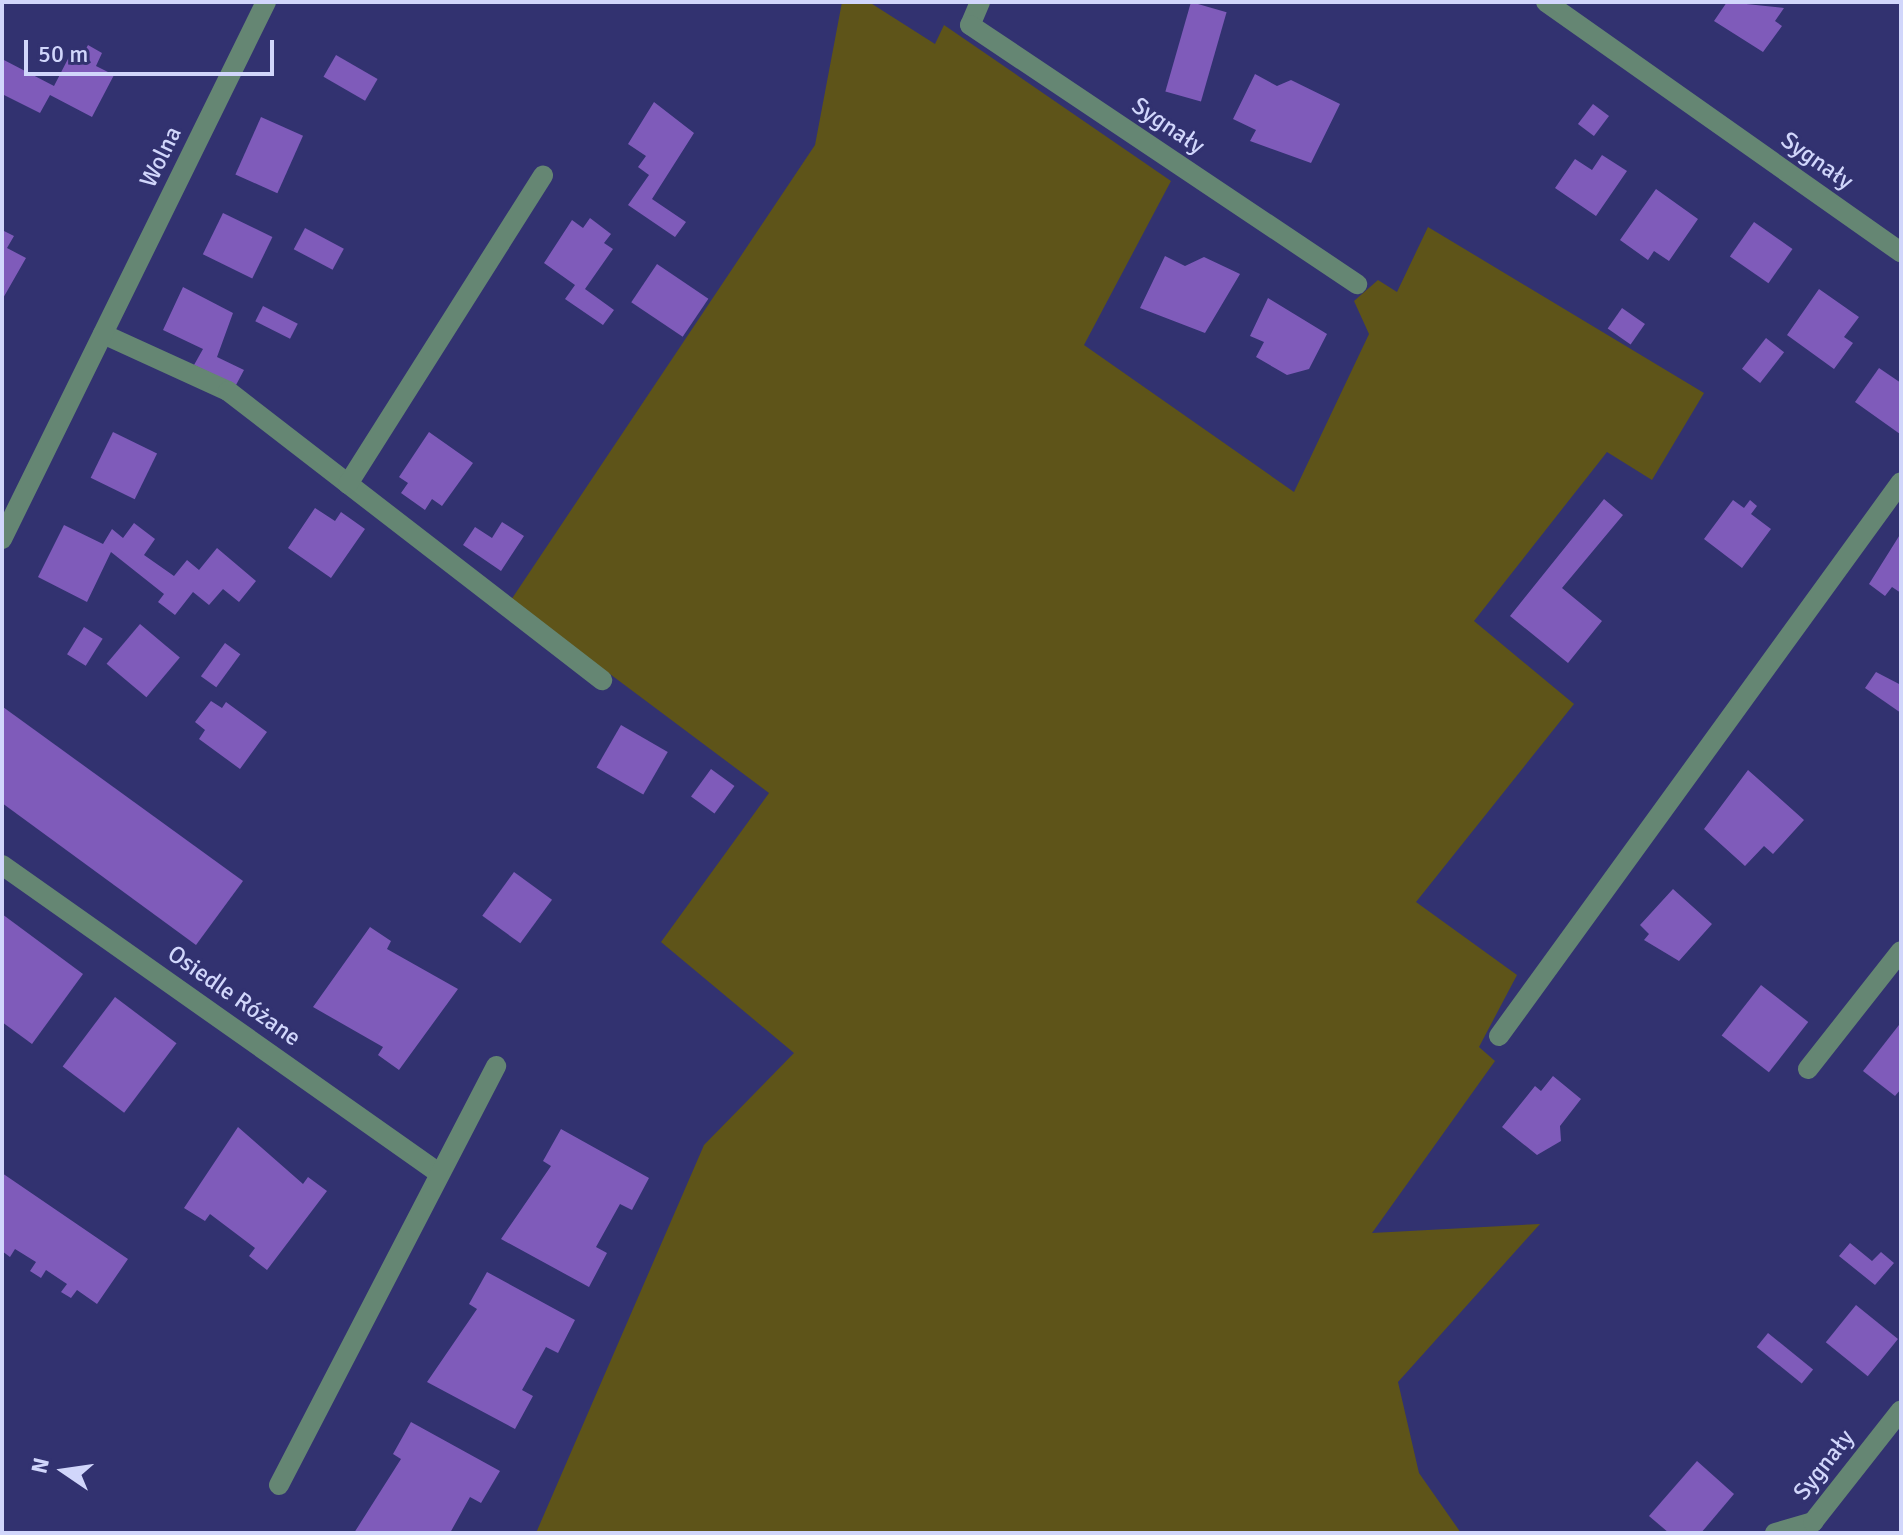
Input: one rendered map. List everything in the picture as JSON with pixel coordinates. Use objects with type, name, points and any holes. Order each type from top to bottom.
[{"type":"street","name":"Wolna","points":[[2,539],[266,2]]},
{"type":"street","name":"Sygnały","points":[[980,2],[970,25],[1357,284]]},
{"type":"street","name":"Sygnały","points":[[1546,2],[1901,252]]},
{"type":"street","points":[[348,484],[543,176]]},
{"type":"street","points":[[103,334],[228,391],[602,680]]},
{"type":"street","points":[[1499,1036],[1901,482]]},
{"type":"street","name":"Osiedle Różane","points":[[2,865],[436,1171]]},
{"type":"street","points":[[1808,1069],[1901,951]]},
{"type":"street","points":[[279,1485],[436,1171],[496,1066]]},
{"type":"street","name":"Sygnały","points":[[1775,1533],[1813,1522],[1901,1410]]},
{"type":"shaded area","points":[[842,2],[869,2],[935,44],[944,25],[1171,181],[1084,345],[1294,492],[1369,334],[1354,301],[1378,280],[1397,292],[1428,227],[1704,393],[1652,480],[1607,452],[1474,621],[1574,704],[1416,902],[1517,975],[1479,1047],[1495,1061],[1372,1233],[1540,1224],[1398,1382],[1419,1473],[1461,1533],[536,1533],[704,1145],[794,1053],[661,942],[769,793],[511,600],[815,145]]},
{"type":"building","points":[[1191,2],[1227,12],[1201,102],[1165,91]]},
{"type":"building","points":[[1727,2],[1784,8],[1775,21],[1782,26],[1763,52],[1714,21]]},
{"type":"building","points":[[88,45],[102,53],[96,66],[114,75],[92,117],[50,95],[40,113],[2,94],[2,59],[54,86],[71,53],[81,58]]},
{"type":"building","points":[[336,55],[378,79],[365,101],[324,77]]},
{"type":"building","points":[[1255,74],[1277,86],[1291,80],[1340,104],[1311,163],[1250,141],[1256,130],[1233,119]]},
{"type":"building","points":[[654,102],[694,133],[652,199],[686,222],[675,237],[628,205],[649,175],[638,167],[646,156],[628,144]]},
{"type":"building","points":[[1593,104],[1609,116],[1594,136],[1578,124]]},
{"type":"building","points":[[261,117],[303,136],[277,193],[235,175]]},
{"type":"building","points":[[1602,155],[1627,171],[1596,216],[1555,188],[1575,159],[1592,170]]},
{"type":"building","points":[[1656,189],[1698,219],[1669,261],[1654,251],[1648,260],[1620,240]]},
{"type":"building","points":[[223,213],[272,237],[252,278],[203,254]]},
{"type":"building","points":[[590,218],[611,234],[604,243],[613,249],[585,289],[614,310],[603,325],[565,299],[575,285],[544,263],[572,220],[583,228]]},
{"type":"building","points":[[1754,222],[1793,249],[1768,283],[1730,256]]},
{"type":"building","points":[[305,228],[344,249],[333,270],[294,249]]},
{"type":"building","points":[[2,230],[14,236],[7,248],[26,258],[2,300]]},
{"type":"building","points":[[1165,256],[1185,266],[1204,257],[1240,274],[1205,333],[1140,308]]},
{"type":"building","points":[[657,264],[708,299],[683,337],[631,302]]},
{"type":"building","points":[[183,287],[233,313],[217,357],[244,370],[236,385],[194,365],[203,349],[163,330]]},
{"type":"building","points":[[1819,289],[1859,317],[1844,337],[1853,343],[1834,369],[1787,335]]},
{"type":"building","points":[[1268,298],[1327,334],[1309,369],[1287,375],[1256,357],[1264,342],[1250,336]]},
{"type":"building","points":[[263,306],[298,324],[290,339],[255,321]]},
{"type":"building","points":[[1622,308],[1645,324],[1631,345],[1608,328]]},
{"type":"building","points":[[1766,338],[1784,352],[1760,383],[1742,369]]},
{"type":"building","points":[[1879,368],[1901,383],[1900,434],[1855,402]]},
{"type":"building","points":[[113,432],[157,453],[135,499],[91,478]]},
{"type":"building","points":[[429,432],[473,463],[442,506],[432,499],[425,510],[401,493],[408,483],[399,477]]},
{"type":"building","points":[[1604,499],[1623,515],[1562,588],[1602,621],[1568,663],[1510,616]]},
{"type":"building","points":[[1733,500],[1744,508],[1750,500],[1757,506],[1751,514],[1771,529],[1742,568],[1704,539]]},
{"type":"building","points":[[315,508],[335,521],[341,512],[365,529],[331,578],[288,548]]},
{"type":"building","points":[[502,522],[524,536],[501,571],[463,545],[475,527],[492,538]]},
{"type":"building","points":[[134,523],[155,539],[144,555],[174,576],[187,560],[199,570],[217,548],[256,581],[239,602],[223,589],[209,605],[193,592],[175,615],[158,602],[164,594],[111,552],[87,602],[38,577],[64,525],[103,544],[112,529],[123,538]]},
{"type":"building","points":[[1901,533],[1901,593],[1892,587],[1885,596],[1869,584]]},
{"type":"building","points":[[140,624],[180,657],[146,697],[107,664]]},
{"type":"building","points":[[84,627],[103,639],[86,666],[67,654]]},
{"type":"building","points":[[225,643],[240,654],[216,687],[201,676]]},
{"type":"building","points":[[1876,672],[1901,685],[1901,713],[1865,688]]},
{"type":"building","points":[[211,701],[222,708],[226,702],[267,732],[240,769],[199,739],[205,730],[195,722]]},
{"type":"building","points":[[3,707],[243,881],[196,945],[2,803]]},
{"type":"building","points":[[621,725],[668,752],[643,794],[596,767]]},
{"type":"building","points":[[711,769],[734,786],[714,814],[691,797]]},
{"type":"building","points":[[1748,770],[1804,820],[1773,854],[1764,846],[1745,866],[1704,829]]},
{"type":"building","points":[[514,872],[552,900],[520,943],[482,916]]},
{"type":"building","points":[[1673,889],[1712,924],[1679,961],[1644,940],[1649,934],[1640,925]]},
{"type":"building","points":[[2,914],[83,974],[32,1044],[2,1022]]},
{"type":"building","points":[[370,927],[391,941],[387,949],[458,989],[399,1070],[378,1055],[383,1047],[313,1007]]},
{"type":"building","points":[[1761,985],[1808,1022],[1769,1072],[1722,1035]]},
{"type":"building","points":[[115,997],[176,1043],[124,1113],[63,1066]]},
{"type":"building","points":[[1899,1025],[1901,1089],[1895,1096],[1863,1071]]},
{"type":"building","points":[[1553,1076],[1581,1099],[1560,1126],[1561,1141],[1537,1155],[1502,1127],[1535,1086],[1541,1091]]},
{"type":"building","points":[[238,1127],[303,1184],[308,1177],[327,1191],[267,1270],[249,1256],[255,1248],[210,1214],[205,1221],[184,1208]]},
{"type":"building","points":[[561,1129],[649,1178],[632,1210],[620,1204],[596,1247],[607,1253],[589,1287],[501,1239],[551,1166],[543,1161]]},
{"type":"building","points":[[2,1173],[128,1259],[97,1304],[77,1290],[71,1298],[61,1292],[67,1284],[46,1270],[41,1278],[30,1271],[36,1262],[15,1249],[10,1257],[2,1251]]},
{"type":"building","points":[[1850,1243],[1872,1261],[1881,1252],[1894,1263],[1875,1285],[1839,1256]]},
{"type":"building","points":[[487,1272],[575,1320],[558,1353],[546,1347],[522,1390],[533,1396],[515,1429],[427,1382],[477,1309],[469,1304]]},
{"type":"building","points":[[1856,1305],[1898,1339],[1868,1376],[1826,1342]]},
{"type":"building","points":[[1768,1333],[1813,1370],[1802,1383],[1757,1347]]},
{"type":"building","points":[[411,1422],[500,1471],[481,1503],[470,1497],[450,1533],[354,1533],[401,1459],[393,1454]]},
{"type":"building","points":[[1697,1461],[1734,1494],[1701,1533],[1669,1533],[1649,1516]]}]
